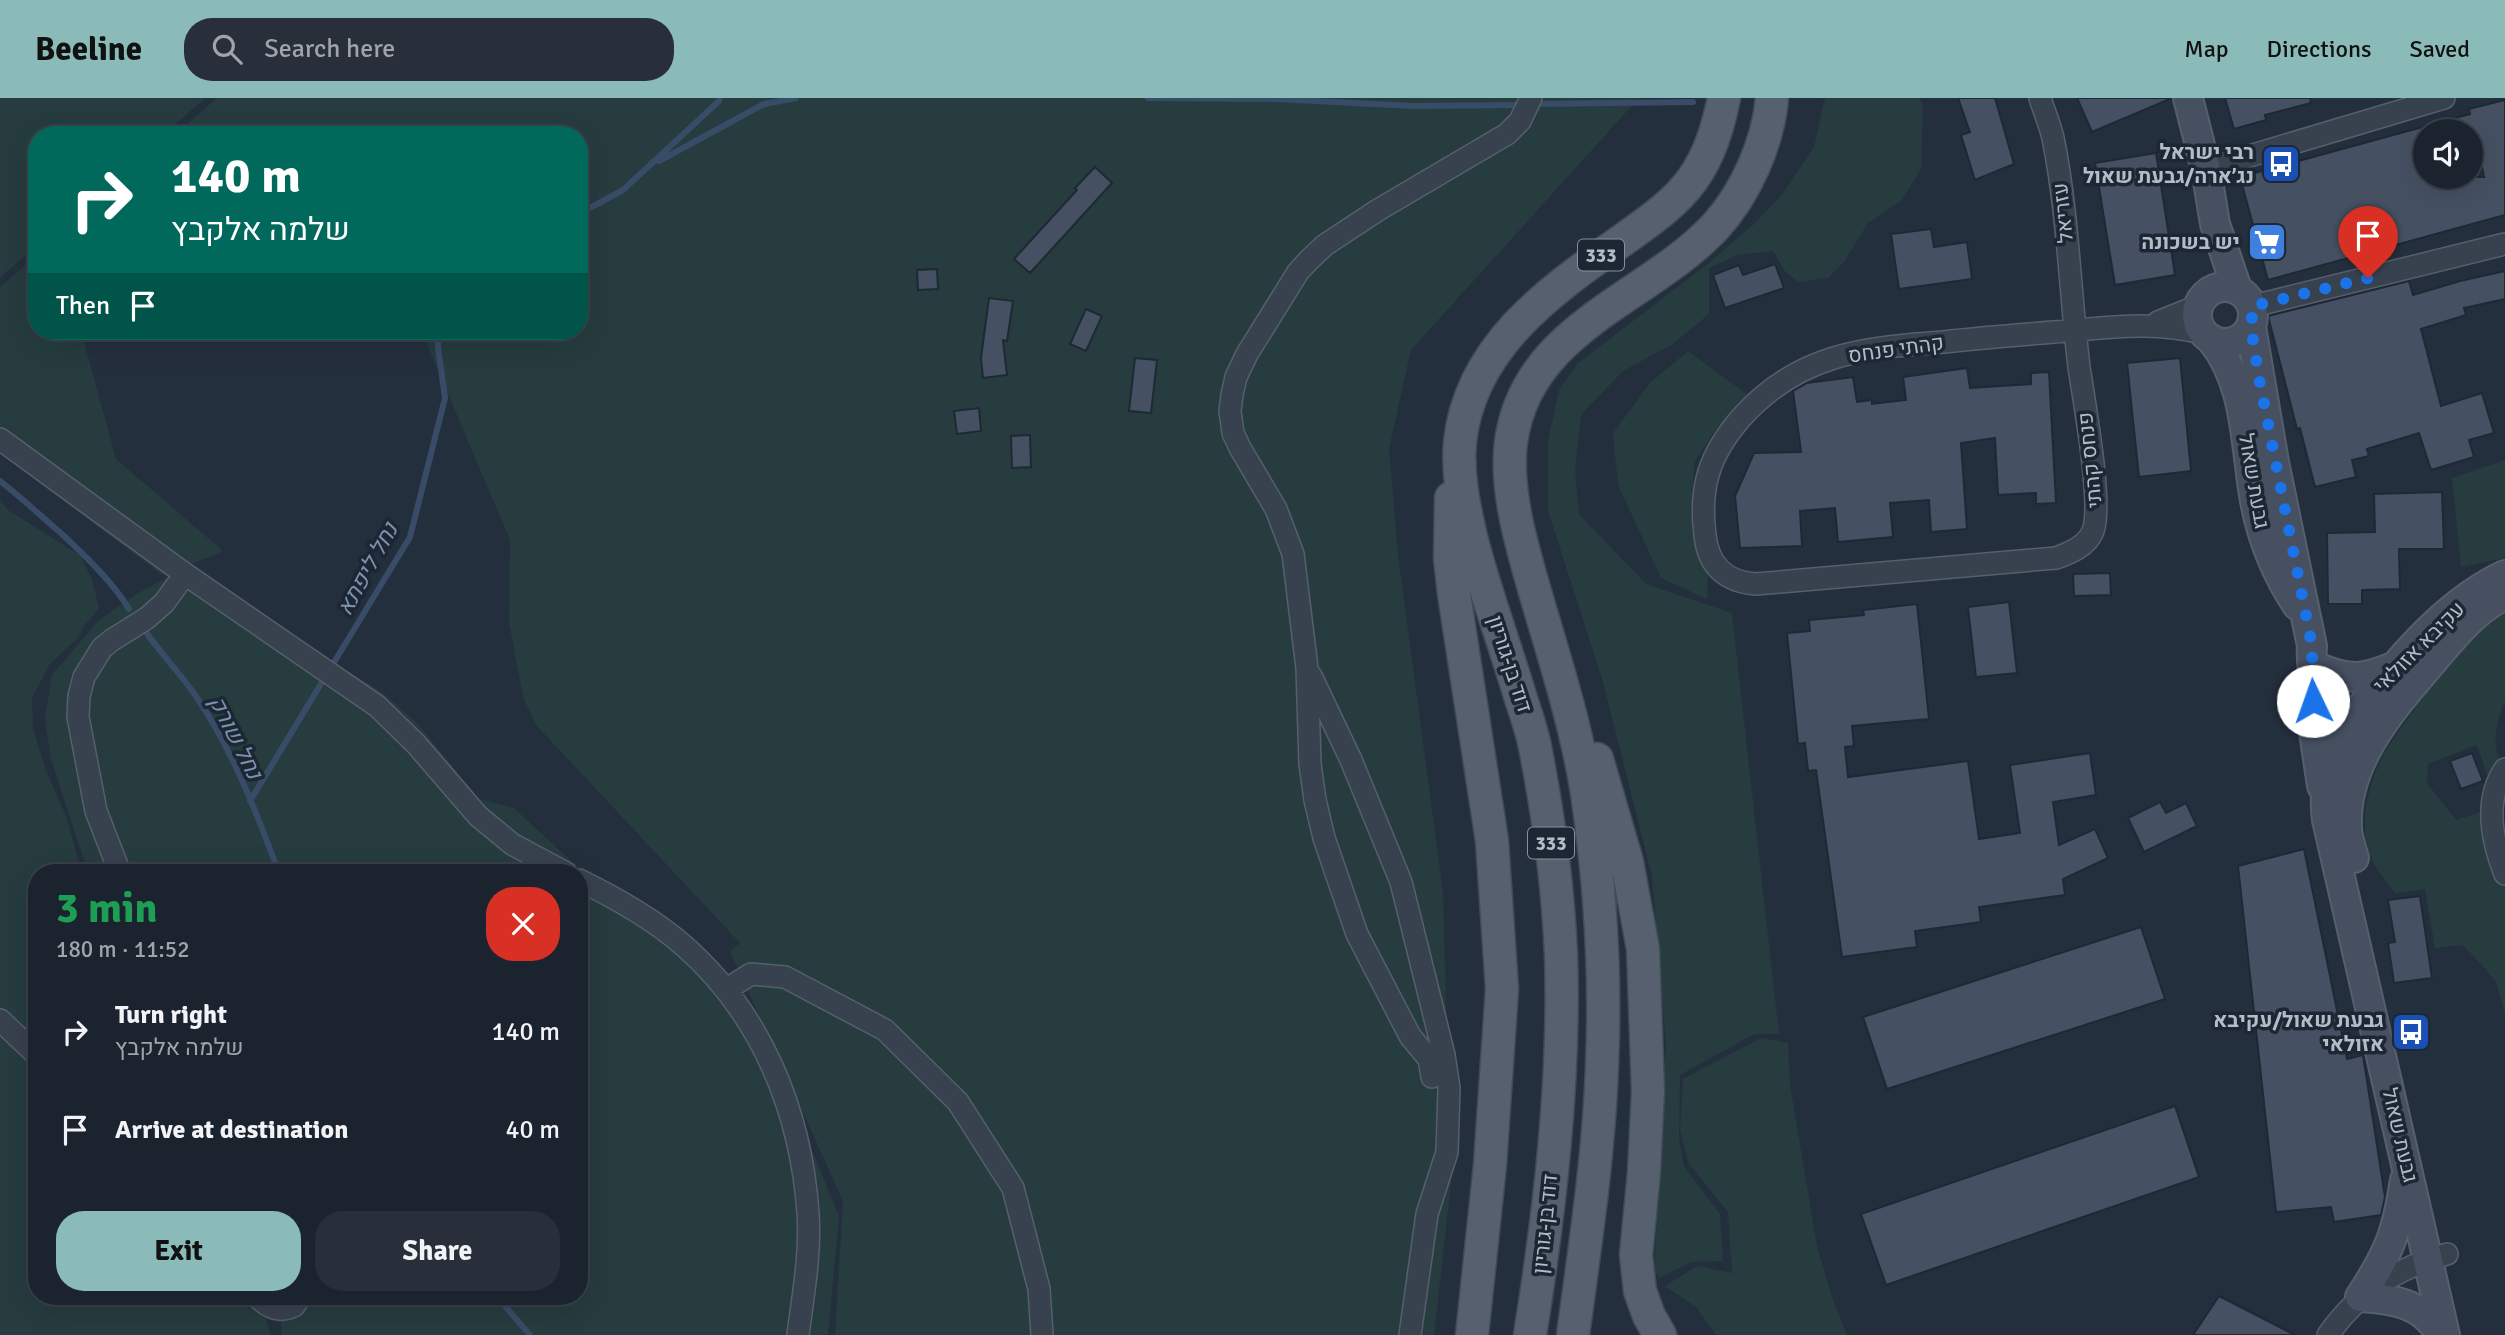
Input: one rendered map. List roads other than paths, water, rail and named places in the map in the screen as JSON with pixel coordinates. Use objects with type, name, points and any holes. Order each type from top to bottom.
[{"type":"main road","name":"דוד בן-גוריון","points":[[1530,1335],[1559,1080],[1560,953],[1555,880],[1535,747],[1479,569],[1466,515],[1460,481],[1460,444],[1466,408],[1479,376],[1500,345],[1531,309],[1666,207],[1690,182],[1708,154],[1724,98]]},
{"type":"main road","name":"דוד בן-גוריון","points":[[1573,1335],[1597,1134],[1602,1064],[1598,886],[1587,791],[1572,722],[1522,546],[1511,483],[1511,443],[1520,407],[1535,376],[1553,354],[1576,331],[1660,272],[1716,226],[1740,193],[1759,155],[1771,112],[1772,98]]},
{"type":"main road","points":[[1466,408],[1451,486],[1450,559],[1492,841],[1500,939],[1501,1023],[1490,1165],[1472,1335]]},
{"type":"main road","points":[[1552,650],[1599,765],[1628,862],[1643,950],[1648,1091],[1636,1255],[1640,1291],[1649,1316],[1660,1335]]},
{"type":"street","points":[[1432,1077],[1429,1059],[1410,1036],[1357,934],[1335,874],[1315,800],[1310,764],[1307,667],[1299,594],[1289,539],[1276,509],[1233,433],[1230,411],[1236,377],[1247,354],[1298,272],[1309,260],[1378,210],[1507,134],[1520,121],[1531,98]]},
{"type":"street","name":"עזריאל","points":[[2040,98],[2053,136],[2059,175],[2075,331]]},
{"type":"street","name":"גבעת שאול","points":[[2188,98],[2206,169],[2215,224],[2247,307],[2274,462],[2314,653]]},
{"type":"street","points":[[2206,169],[2444,98]]},
{"type":"street","name":"גבעת שאול","points":[[2202,300],[2215,224]]},
{"type":"street","points":[[2247,307],[2505,244]]},
{"type":"street","points":[[2149,325],[2179,316],[2221,287],[2247,307]]},
{"type":"street","points":[[2202,300],[2198,321],[2208,336]]},
{"type":"street","points":[[2075,331],[2149,325],[2179,327],[2222,343],[2234,342],[2244,336],[2247,307]]},
{"type":"street","name":"פנחס קהתי","points":[[1931,569],[2056,558],[2072,552],[2092,534],[2096,521],[2096,496],[2075,331]]},
{"type":"street","name":"קהתי פנחס","points":[[1931,569],[1756,584],[1739,583],[1721,572],[1706,547],[1702,511],[1705,479],[1718,449],[1758,399],[1795,373],[1825,360],[1874,347],[2075,331]]},
{"type":"street","name":"גבעת שאול","points":[[2208,336],[2224,355],[2238,388],[2255,501],[2269,554],[2349,725],[2371,740],[2351,792],[2347,829],[2438,1257],[2443,1335]]},
{"type":"street","points":[[0,439],[185,575],[383,711],[416,744],[478,816],[512,844],[549,864]]},
{"type":"street","points":[[2246,441],[2256,457],[2274,462]]},
{"type":"street","points":[[117,864],[96,811],[78,717],[79,695],[84,677],[102,649],[156,610],[178,587],[185,575]]},
{"type":"street","name":"עקיבא אזולאי","points":[[2349,725],[2393,667],[2452,610],[2475,592],[2505,575]]},
{"type":"street","name":"עקיבא אזולאי","points":[[2371,740],[2409,689],[2471,619],[2505,595]]},
{"type":"street","points":[[2314,653],[2343,677],[2358,678],[2393,667]]},
{"type":"street","points":[[2314,653],[2313,725],[2324,799]]},
{"type":"street","points":[[1307,667],[1351,760],[1401,882],[1449,1088],[1447,1153],[1427,1214],[1410,1335]]},
{"type":"street","name":"גבעת שאול","points":[[2349,725],[2329,768],[2324,799],[2327,820],[2407,1164],[2464,1335]]},
{"type":"street","points":[[2505,769],[2493,796],[2491,813],[2497,854],[2505,874]]},
{"type":"street","points":[[588,884],[625,903],[682,944],[727,989],[761,1041],[785,1095],[802,1157],[808,1215],[807,1266],[798,1335]]},
{"type":"street","points":[[727,989],[751,974],[785,977],[885,1030],[958,1102],[1013,1188],[1040,1289],[1042,1335]]},
{"type":"street","points":[[0,1020],[28,1046]]},
{"type":"street","points":[[2360,1297],[2377,1272],[2398,1225],[2407,1164]]},
{"type":"street","points":[[2328,1335],[2347,1309],[2360,1297],[2400,1270],[2438,1257]]},
{"type":"street","points":[[2360,1297],[2382,1298],[2409,1304],[2436,1325],[2443,1335]]},
{"type":"street","points":[[268,1305],[275,1310],[282,1310],[295,1305]]},
{"type":"waterway","name":"נחל ליפתא","points":[[588,209],[623,190],[720,98]]},
{"type":"waterway","points":[[659,161],[764,104],[796,98]]},
{"type":"waterway","points":[[1148,98],[1276,99],[1413,106],[1523,105]]},
{"type":"waterway","points":[[1534,104],[1693,102]]},
{"type":"waterway","name":"נחל ליפתא","points":[[250,801],[410,537],[445,398],[438,340]]},
{"type":"waterway","name":"נחל שורק","points":[[0,481],[90,561],[129,609]]},
{"type":"waterway","name":"נחל שורק","points":[[143,628],[193,692],[219,734],[252,803],[276,864]]},
{"type":"waterway","name":"נחל שורק","points":[[504,1305],[530,1335]]},
{"type":"place","name":"רבי ישראל נג׳ארה/גבעת שאול","points":[[2281,164]]},
{"type":"place","name":"יש בשכונה","points":[[2267,242]]},
{"type":"place","name":"גבעת שאול/עקיבא אזולאי","points":[[2411,1032]]}]
